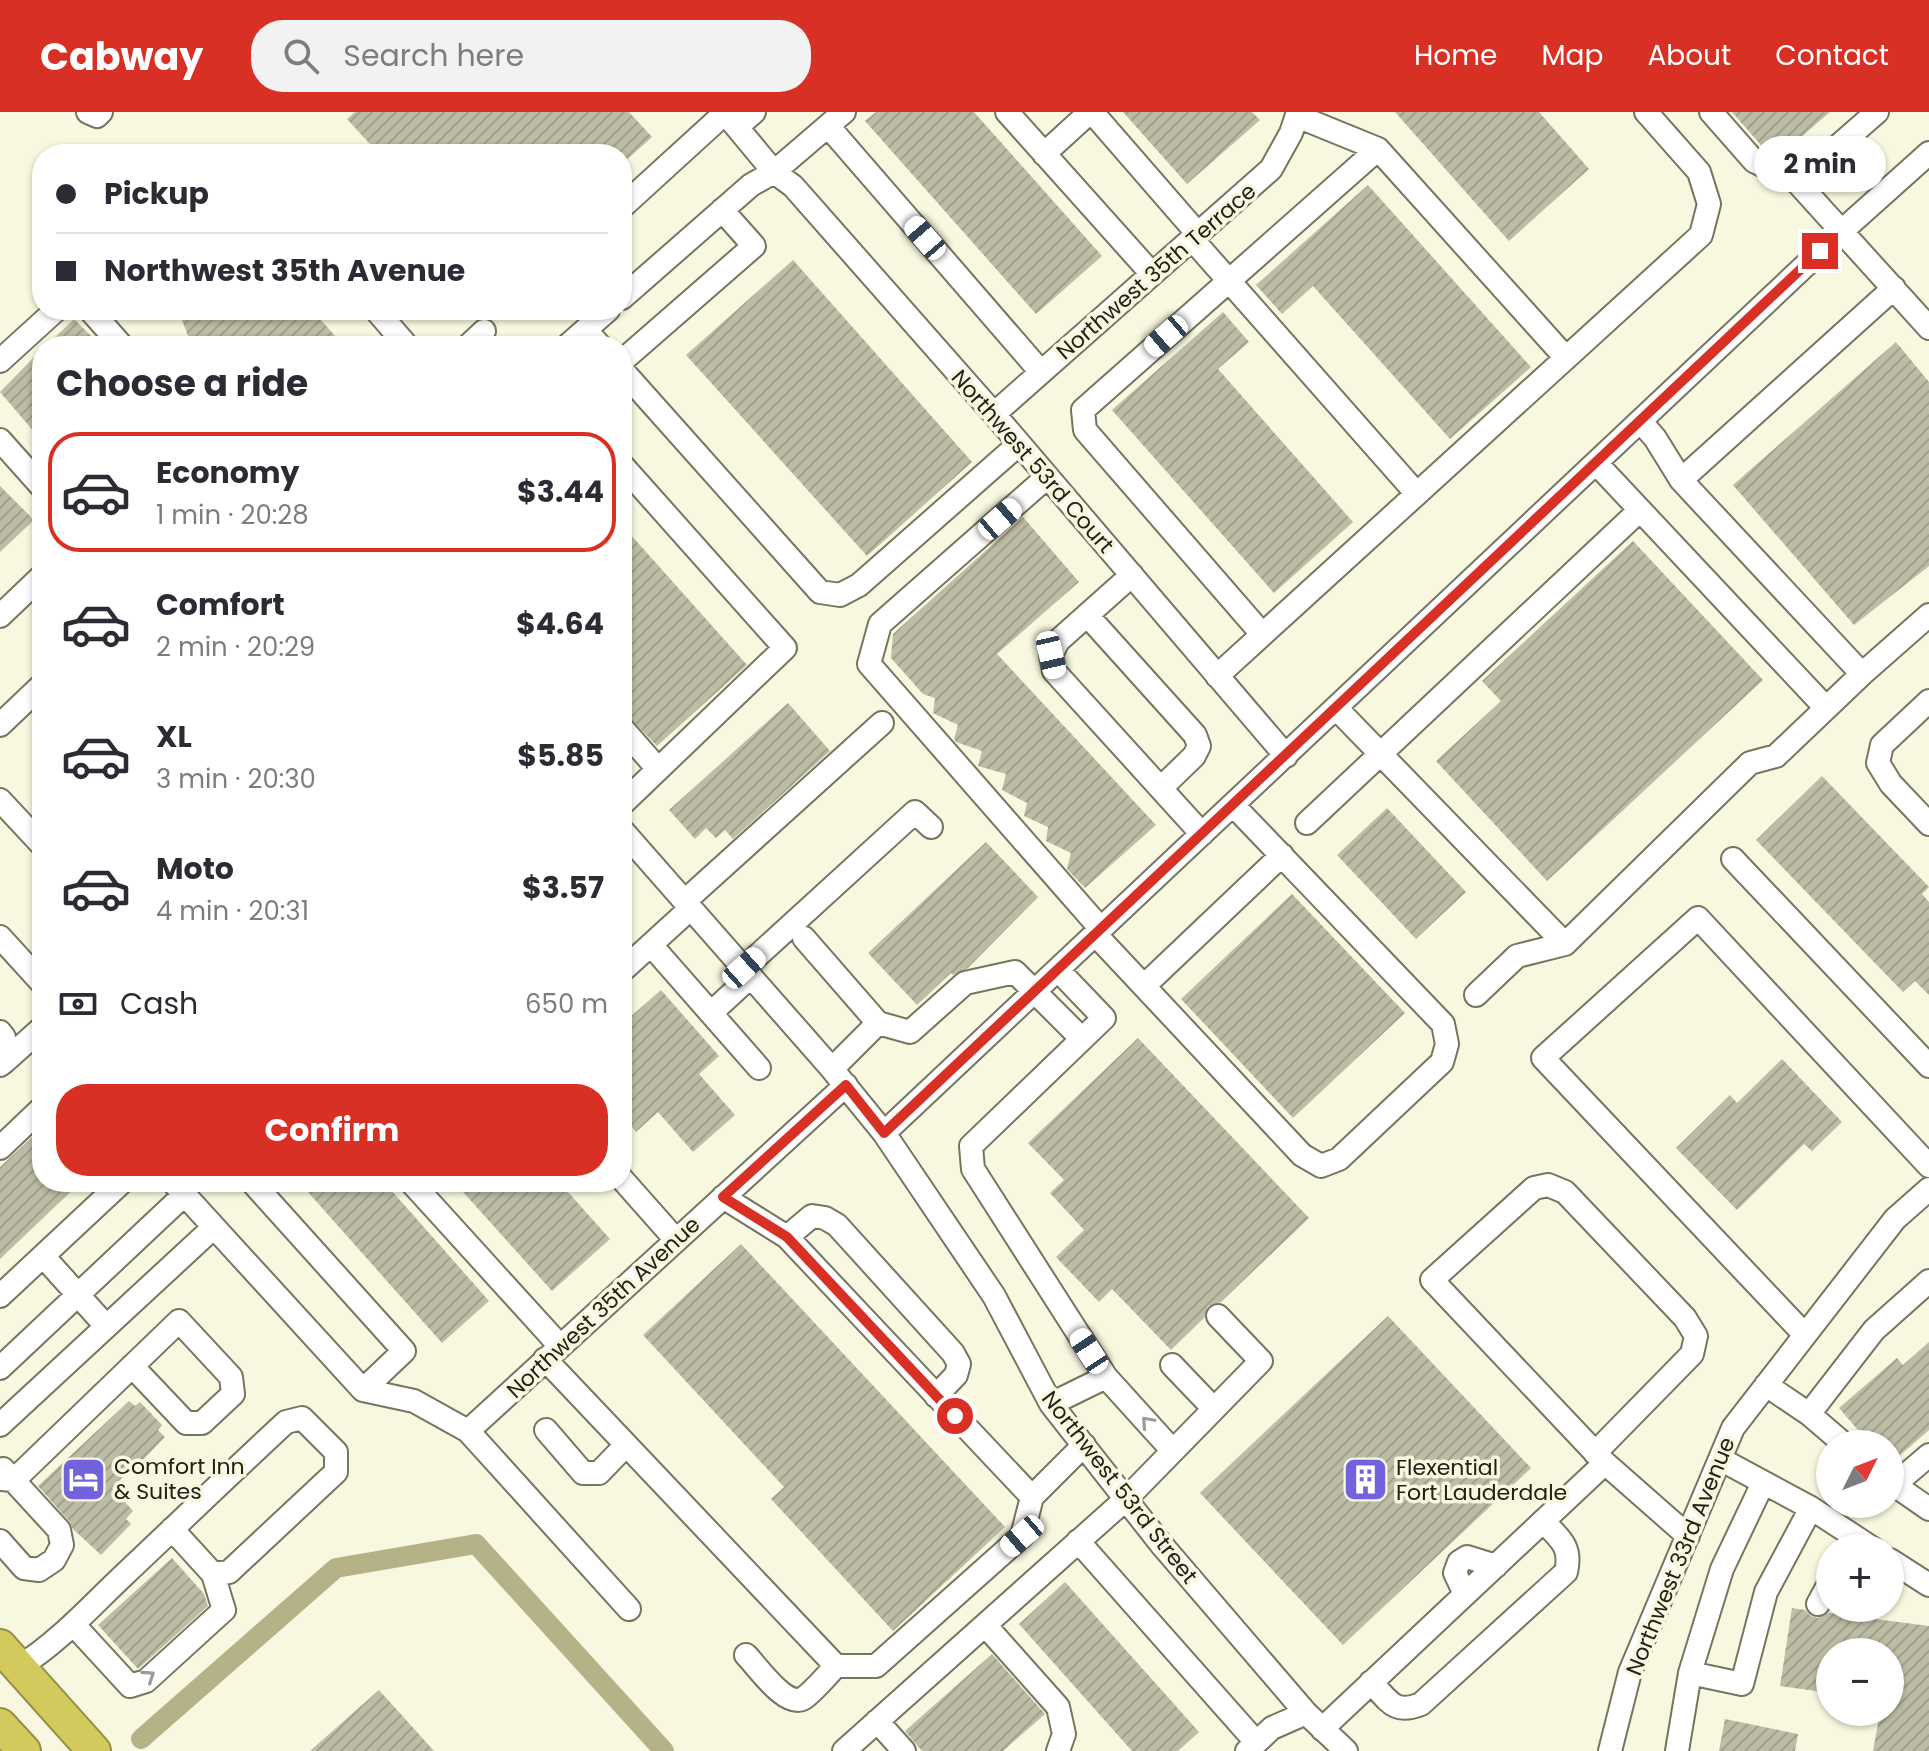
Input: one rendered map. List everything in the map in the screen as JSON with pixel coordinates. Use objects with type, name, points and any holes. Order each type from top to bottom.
[{"type":"highway","points":[[19,1668],[94,1751]]},
{"type":"highway","points":[[0,1725],[24,1751]]},
{"type":"street","points":[[1007,112],[1152,274]]},
{"type":"street","points":[[1044,154],[1091,112],[1229,281],[1417,494]]},
{"type":"street","points":[[1217,676],[1701,235],[1709,204],[1699,172],[1646,112]]},
{"type":"street","points":[[1711,112],[1754,161],[1797,182],[1929,328]]},
{"type":"street","points":[[1797,182],[1877,112]]},
{"type":"street","points":[[1297,114],[1378,149],[1566,358]]},
{"type":"street","name":"Northwest 35th Terrace","points":[[994,414],[1271,169],[1291,133],[1297,114]]},
{"type":"street","points":[[632,199],[735,116]]},
{"type":"street","name":"Northwest 53rd Court","points":[[735,116],[774,172],[793,186],[994,414],[1286,756]]},
{"type":"street","points":[[632,289],[751,185],[774,172],[836,119],[1041,372]]},
{"type":"street","points":[[1262,634],[1085,430],[1083,410],[1378,149]]},
{"type":"street","points":[[884,1133],[1843,230],[1929,153]]},
{"type":"street","points":[[632,352],[754,246],[722,210]]},
{"type":"street","points":[[1681,480],[1894,288]]},
{"type":"street","points":[[0,361],[45,320]]},
{"type":"street","points":[[99,320],[113,336]]},
{"type":"street","points":[[385,320],[398,336]]},
{"type":"street","points":[[632,381],[820,592],[840,595],[859,585],[1019,444]]},
{"type":"street","points":[[1640,421],[1655,438],[1681,480],[1862,674]]},
{"type":"street","points":[[0,440],[32,476]]},
{"type":"street","points":[[1596,463],[1826,708]]},
{"type":"street","points":[[632,476],[785,648],[632,794]]},
{"type":"street","points":[[1047,477],[880,624],[869,664],[1144,986],[1302,1155],[1321,1166],[1339,1159],[1442,1062],[1447,1044],[1443,1024],[1233,805]]},
{"type":"street","points":[[1307,823],[1640,510]]},
{"type":"street","points":[[1132,575],[1058,641],[1051,655],[1054,671],[1202,834]]},
{"type":"street","points":[[0,616],[32,586]]},
{"type":"street","points":[[1087,615],[1195,735],[1199,746],[1194,756],[1161,788]]},
{"type":"street","points":[[1476,995],[1517,956],[1565,944],[1750,763],[1776,756],[1929,615]]},
{"type":"street","points":[[0,725],[32,695]]},
{"type":"street","points":[[1929,701],[1882,745],[1878,763],[1891,784],[1929,824]]},
{"type":"street","points":[[1336,708],[1565,944]]},
{"type":"street","points":[[632,962],[688,904],[882,723]]},
{"type":"street","points":[[632,739],[658,769]]},
{"type":"street","points":[[0,800],[32,834]]},
{"type":"street","points":[[711,1013],[747,972],[915,812],[931,827]]},
{"type":"street","name":"Northwest 53rd Street","points":[[632,841],[839,1077],[884,1133],[994,1296],[1051,1404],[1126,1499],[1325,1736]]},
{"type":"street","points":[[1144,986],[1282,855]]},
{"type":"street","points":[[1733,859],[1929,1066]]},
{"type":"street","points":[[1805,1335],[1543,1058],[1698,918],[1929,1166]]},
{"type":"street","points":[[0,937],[32,972]]},
{"type":"street","points":[[804,938],[878,1023],[910,1032],[965,983],[1015,972],[1082,1039]]},
{"type":"street","points":[[651,945],[759,1068]]},
{"type":"street","points":[[1058,970],[1104,1018],[971,1146],[973,1169],[1106,1377],[1173,1451]]},
{"type":"street","name":"Northwest 35th Avenue","points":[[468,1431],[723,1197],[839,1077],[878,1023]]},
{"type":"street","points":[[0,1032],[4,1037],[2,1063]]},
{"type":"street","points":[[2,1063],[32,1037]]},
{"type":"street","points":[[0,1148],[32,1118]]},
{"type":"street","points":[[1258,1740],[1325,1736],[1371,1682],[1465,1594],[1455,1573],[1459,1562],[1467,1557],[1496,1566],[1543,1521],[1600,1458],[1692,1354],[1696,1336],[1685,1318],[1565,1192],[1548,1185],[1534,1188],[1432,1280],[1600,1458],[1688,1536]]},
{"type":"street","name":"Northwest 33rd Avenue","points":[[1610,1751],[1630,1672],[1733,1428],[1895,1219],[1929,1189]]},
{"type":"street","points":[[632,1190],[676,1240]]},
{"type":"street","points":[[0,1296],[111,1192]]},
{"type":"street","points":[[0,1368],[79,1294],[175,1192]]},
{"type":"street","points":[[183,1192],[363,1390],[414,1401],[468,1431],[629,1609]]},
{"type":"street","points":[[261,1192],[404,1351],[363,1390]]},
{"type":"street","points":[[419,1192],[626,1445],[836,1666]]},
{"type":"street","points":[[723,1197],[787,1237],[1032,1497]]},
{"type":"street","points":[[787,1237],[812,1216],[825,1218],[837,1225],[953,1353],[959,1364],[956,1375],[936,1396]]},
{"type":"street","points":[[0,1425],[214,1227]]},
{"type":"street","points":[[43,1256],[106,1326]]},
{"type":"street","points":[[1809,1414],[1874,1330],[1929,1281]]},
{"type":"street","points":[[844,1751],[1126,1499],[1261,1361],[1218,1316]]},
{"type":"street","points":[[0,1541],[24,1568],[39,1570],[54,1560],[62,1545],[59,1530],[5,1475],[132,1366],[179,1321],[231,1377],[233,1394],[202,1423],[186,1423],[132,1366]]},
{"type":"street","points":[[1172,1365],[1214,1409]]},
{"type":"street","points":[[1051,1404],[1106,1377]]},
{"type":"street","points":[[1766,1385],[1828,1430]]},
{"type":"street","points":[[19,1668],[73,1624],[286,1422],[302,1418],[336,1452],[336,1472],[229,1572],[213,1574]]},
{"type":"street","points":[[546,1430],[583,1473],[599,1473],[626,1445]]},
{"type":"street","points":[[746,1655],[784,1696],[794,1701],[802,1699],[836,1666],[876,1666],[1022,1536],[1032,1497],[1084,1445]]},
{"type":"street","points":[[1904,1474],[1929,1455]]},
{"type":"street","points":[[1720,1459],[1811,1508],[1845,1534]]},
{"type":"street","points":[[1677,1751],[1690,1673],[1722,1569],[1763,1483]]},
{"type":"street","points":[[1904,1491],[1929,1509]]},
{"type":"street","points":[[1690,1673],[1742,1684],[1766,1592],[1811,1508]]},
{"type":"street","points":[[1371,1682],[1394,1707],[1407,1710],[1421,1704],[1566,1572],[1569,1559],[1566,1546],[1543,1521]]},
{"type":"street","points":[[73,1624],[130,1686],[146,1681],[224,1610],[213,1574],[172,1529]]},
{"type":"street","points":[[1078,1541],[1258,1740]]},
{"type":"street","points":[[1904,1569],[1929,1585]]},
{"type":"street","points":[[985,1625],[1058,1707],[1064,1734],[1058,1751]]},
{"type":"street","points":[[19,1668],[44,1662],[54,1641]]},
{"type":"street","points":[[1258,1740],[1283,1687]]},
{"type":"street","points":[[877,1721],[904,1751]]},
{"type":"building","points":[[355,112],[629,112],[652,137],[632,155],[632,144],[370,144],[347,119]]},
{"type":"building","points":[[876,112],[974,112],[1102,256],[1036,314],[865,121]]},
{"type":"building","points":[[1123,112],[1252,112],[1260,120],[1187,184]]},
{"type":"building","points":[[1395,112],[1539,112],[1589,169],[1509,241]]},
{"type":"building","points":[[1732,112],[1830,112],[1778,157],[1766,151]]},
{"type":"building","points":[[1368,185],[1531,367],[1450,439],[1313,286],[1282,314],[1256,285]]},
{"type":"building","points":[[793,260],[972,462],[867,556],[686,355]]},
{"type":"building","points":[[1223,312],[1249,342],[1218,369],[1353,522],[1274,593],[1112,410]]},
{"type":"building","points":[[75,320],[91,336],[56,336]]},
{"type":"building","points":[[182,320],[321,320],[335,336],[188,336]]},
{"type":"building","points":[[1896,342],[1929,382],[1929,566],[1854,625],[1733,485]]},
{"type":"building","points":[[32,359],[32,429],[0,392]]},
{"type":"building","points":[[0,486],[32,518],[32,522],[0,552]]},
{"type":"building","points":[[1023,517],[1079,582],[997,654],[1156,825],[1085,888],[1067,869],[1071,853],[1046,841],[1048,827],[1024,816],[1027,803],[1002,790],[1006,774],[978,766],[982,751],[956,742],[958,725],[933,713],[935,698],[923,694],[891,658],[893,634]]},
{"type":"building","points":[[632,536],[747,665],[657,746],[632,720]]},
{"type":"building","points":[[1633,541],[1763,680],[1547,881],[1436,761],[1501,701],[1482,681]]},
{"type":"building","points":[[788,703],[830,751],[733,839],[725,830],[716,838],[706,828],[695,839],[669,810]]},
{"type":"building","points":[[1822,776],[1929,887],[1922,894],[1929,902],[1929,995],[1915,981],[1903,992],[1756,840]]},
{"type":"building","points":[[1387,808],[1466,892],[1416,939],[1337,855]]},
{"type":"building","points":[[986,842],[1038,897],[968,968],[953,975],[951,973],[917,1005],[868,953]]},
{"type":"building","points":[[1292,894],[1405,1013],[1293,1118],[1181,999]]},
{"type":"building","points":[[661,990],[719,1056],[699,1074],[735,1115],[693,1152],[658,1112],[636,1132],[632,1127],[632,1015]]},
{"type":"building","points":[[1138,1038],[1309,1218],[1221,1302],[1208,1306],[1204,1318],[1171,1350],[1112,1289],[1099,1302],[1056,1257],[1084,1230],[1050,1193],[1064,1180],[1028,1143]]},
{"type":"building","points":[[1782,1059],[1842,1122],[1812,1151],[1804,1144],[1737,1210],[1676,1148],[1730,1095],[1737,1103]]},
{"type":"building","points":[[32,1137],[32,1192],[70,1192],[0,1259],[0,1167]]},
{"type":"building","points":[[308,1192],[393,1192],[489,1301],[442,1343]]},
{"type":"building","points":[[463,1192],[568,1192],[610,1239],[552,1291]]},
{"type":"building","points":[[741,1244],[1005,1527],[893,1631],[771,1499],[784,1487],[643,1335]]},
{"type":"building","name":"Flexential Fort Lauderdale","points":[[1388,1316],[1531,1468],[1343,1645],[1200,1493]]},
{"type":"building","points":[[1929,1342],[1929,1430],[1904,1452],[1904,1430],[1858,1430],[1839,1408],[1897,1358],[1903,1365]]},
{"type":"building","name":"Comfort Inn & Suites","points":[[129,1401],[135,1406],[140,1402],[162,1425],[158,1430],[165,1437],[112,1488],[133,1511],[126,1519],[131,1524],[101,1555],[73,1529],[38,1486]]},
{"type":"building","points":[[172,1558],[204,1594],[208,1606],[138,1669],[98,1625]]},
{"type":"building","points":[[1065,1582],[1199,1732],[1178,1751],[1132,1751],[1019,1624]]},
{"type":"building","points":[[1792,1608],[1805,1610],[1816,1617],[1816,1622],[1898,1622],[1929,1626],[1929,1751],[1873,1751],[1877,1726],[1904,1726],[1904,1638],[1816,1638],[1816,1691],[1780,1686]]},
{"type":"building","points":[[992,1654],[1045,1714],[1003,1751],[922,1751],[905,1731]]},
{"type":"building","points":[[379,1690],[434,1751],[310,1751]]},
{"type":"building","points":[[1725,1719],[1798,1734],[1795,1751],[1719,1751]]},
{"type":"waterway","points":[[141,1739],[336,1568],[476,1544],[664,1751]]},
{"type":"place","name":"Comfort Inn & Suites","points":[[83,1479]]},
{"type":"place","name":"Flexential Fort Lauderdale","points":[[1365,1480]]},
{"type":"route","points":[[955,1416],[787,1237],[723,1197],[846,1085],[884,1133],[1820,251]]}]
